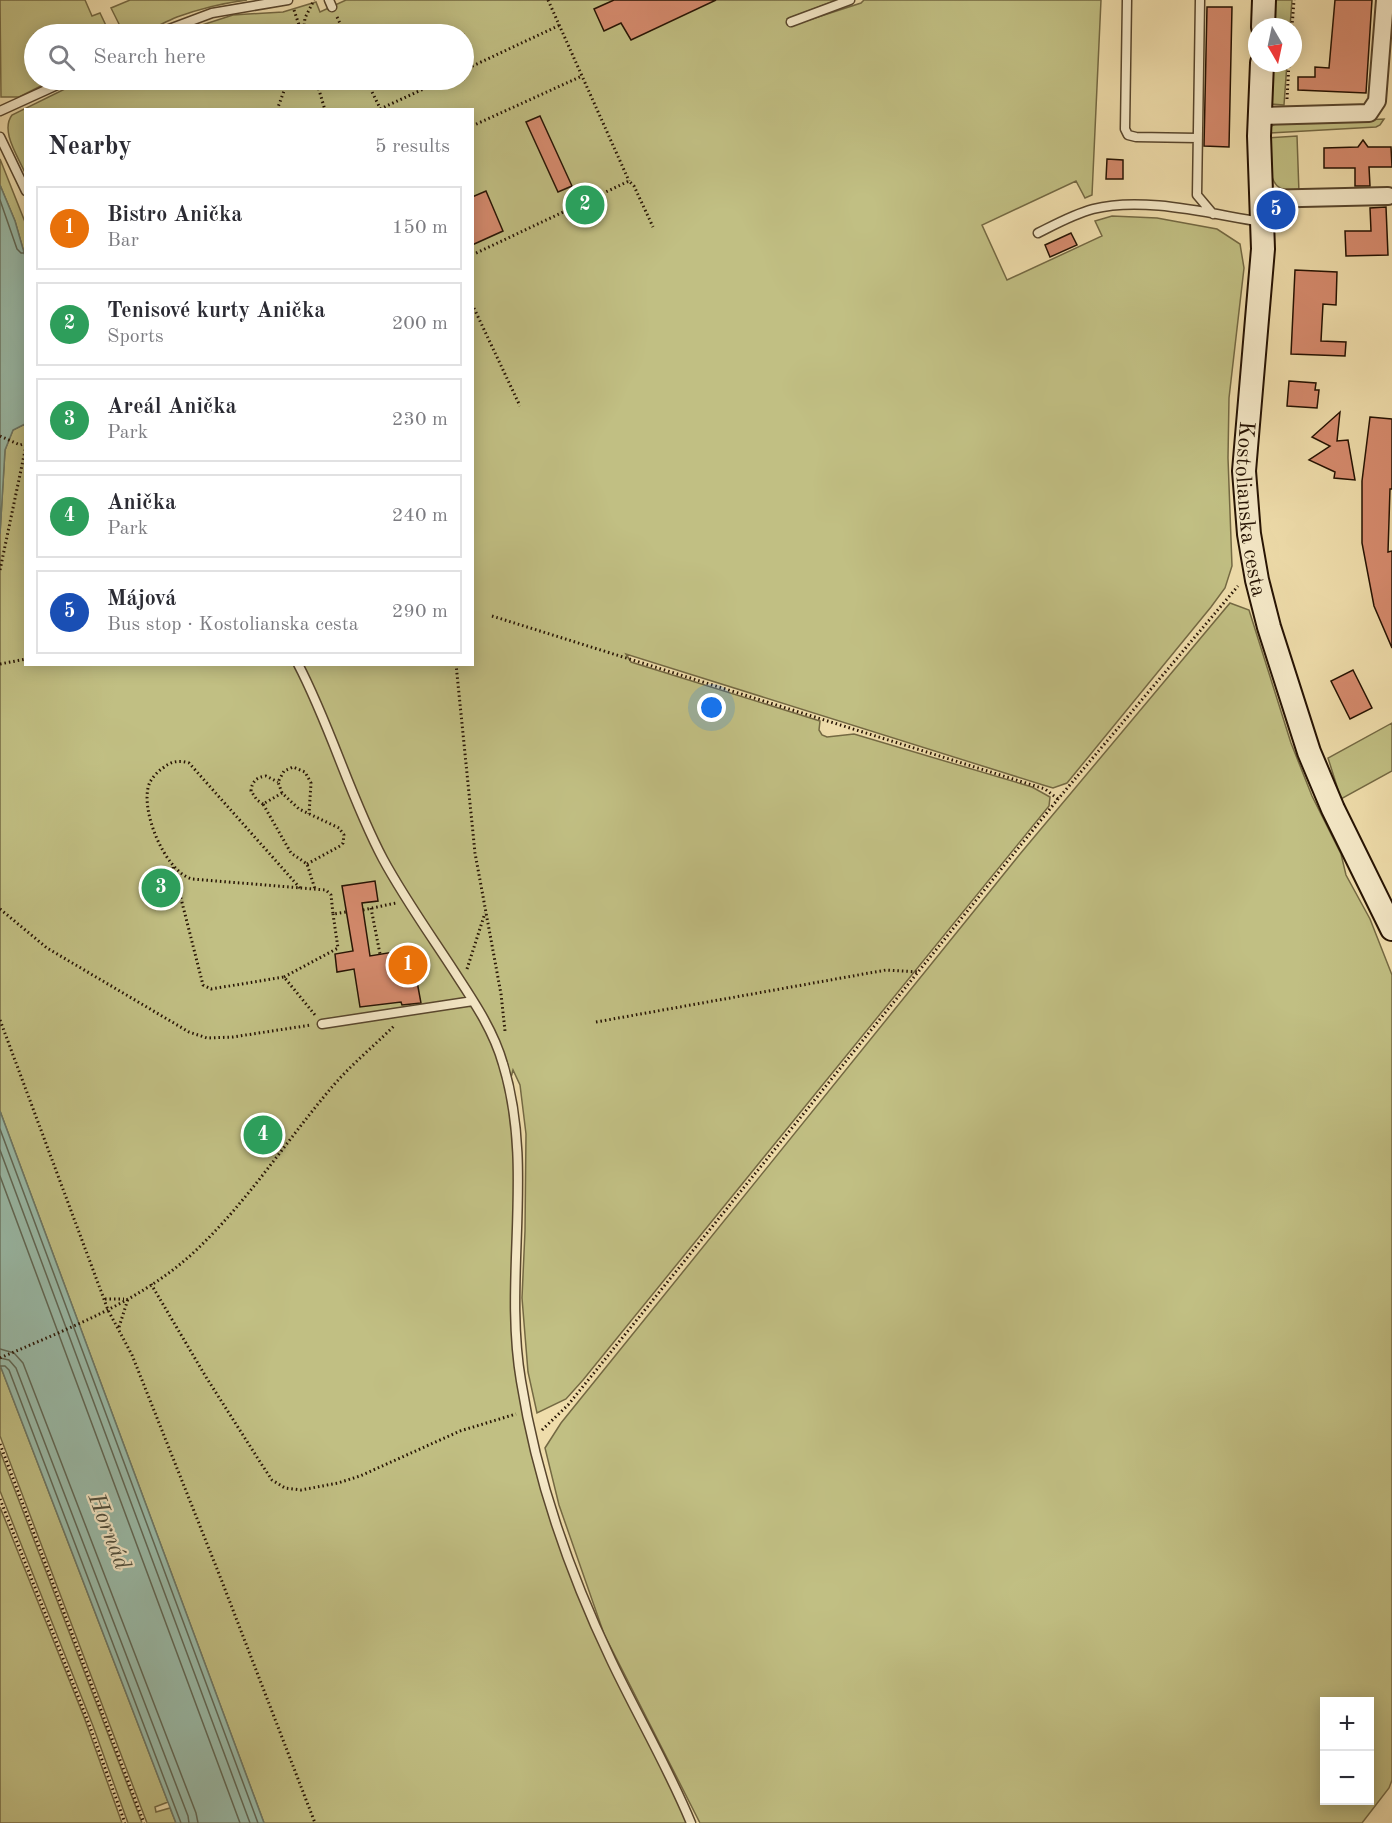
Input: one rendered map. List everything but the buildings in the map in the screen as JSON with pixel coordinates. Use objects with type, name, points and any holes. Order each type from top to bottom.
[{"type":"street","points":[[1263,18],[1264,0]]},
{"type":"street","points":[[1260,116],[1370,113],[1377,101],[1385,0]]},
{"type":"street","name":"Kostolianska cesta","points":[[1262,72],[1262,274],[1244,471],[1250,534],[1257,580],[1269,627],[1310,752],[1333,809],[1392,929]]},
{"type":"street","points":[[1261,199],[1388,196]]},
{"type":"lane","points":[[183,24],[212,13],[289,0]]},
{"type":"lane","points":[[791,22],[850,0]]},
{"type":"lane","points":[[1127,0],[1125,129],[1128,135],[1197,138]]},
{"type":"lane","points":[[1200,0],[1197,195],[1213,214]]},
{"type":"lane","points":[[0,111],[46,90]]},
{"type":"lane","points":[[0,137],[24,187]]},
{"type":"lane","points":[[1038,233],[1077,214],[1098,208],[1130,205],[1162,207],[1262,222]]},
{"type":"lane","points":[[299,666],[327,724],[376,845],[405,897],[464,986],[498,1047],[509,1086],[518,1147],[516,1334],[521,1381],[533,1438],[557,1528],[583,1600],[611,1662],[677,1790],[691,1823]]},
{"type":"lane","points":[[322,1024],[473,1001]]},
{"type":"path","points":[[289,0],[298,24]]},
{"type":"path","points":[[304,24],[314,0]]},
{"type":"path","points":[[548,0],[629,181],[634,186],[653,227]]},
{"type":"path","points":[[1293,18],[1294,0]]},
{"type":"path","points":[[331,3],[340,24]]},
{"type":"path","points":[[474,65],[560,25]]},
{"type":"path","points":[[1286,116],[1289,72]]},
{"type":"path","points":[[474,125],[582,76]]},
{"type":"path","points":[[278,108],[284,90]]},
{"type":"path","points":[[319,90],[324,108]]},
{"type":"path","points":[[371,90],[380,108]]},
{"type":"path","points":[[382,108],[422,90]]},
{"type":"path","points":[[474,254],[629,181]]},
{"type":"path","points":[[474,308],[520,406]]},
{"type":"path","points":[[0,436],[24,445]]},
{"type":"path","points":[[0,570],[24,455]]},
{"type":"path","points":[[533,1438],[568,1405],[1058,799],[1236,587],[1257,580]]},
{"type":"path","points":[[492,616],[1045,789],[1058,799]]},
{"type":"path","points":[[0,664],[24,659]]},
{"type":"path","points":[[456,666],[475,853],[501,994],[506,1046],[498,1047]]},
{"type":"path","points":[[173,866],[203,985],[211,989],[284,976],[338,948],[329,891],[192,879],[181,875],[173,866],[155,834],[150,819],[148,794],[150,782],[159,771],[174,762],[183,761],[195,768],[300,888]]},
{"type":"path","points":[[307,864],[340,846],[344,839],[339,828],[309,814],[293,805],[282,794],[278,782],[287,768],[293,767],[305,772],[311,783],[309,814]]},
{"type":"path","points":[[278,782],[266,776],[257,778],[251,790],[257,800],[263,804],[291,853],[307,864],[315,889]]},
{"type":"path","points":[[263,804],[282,794]]},
{"type":"path","points":[[363,910],[393,904],[405,897]]},
{"type":"path","points":[[371,908],[380,954]]},
{"type":"path","points":[[0,909],[46,948],[189,1032],[207,1038],[233,1037],[322,1024]]},
{"type":"path","points":[[464,986],[471,953],[486,911]]},
{"type":"path","points":[[333,914],[346,912]]},
{"type":"path","points":[[596,1022],[886,970],[918,972]]},
{"type":"path","points":[[284,976],[313,1012]]},
{"type":"path","points":[[0,1358],[108,1310],[151,1284],[191,1255],[239,1206],[328,1091],[409,1011]]},
{"type":"path","points":[[0,1020],[108,1310],[132,1354],[315,1823]]},
{"type":"path","points":[[151,1284],[262,1465],[272,1480],[285,1488],[301,1490],[338,1484],[460,1431],[497,1418],[527,1412]]},
{"type":"path","points":[[105,1299],[127,1299]]},
{"type":"path","points":[[118,1329],[127,1299]]},
{"type":"path","points":[[0,1444],[144,1823]]},
{"type":"path","points":[[0,1499],[125,1823]]},
{"type":"shaded area","points":[[0,0],[85,0],[92,16],[100,13],[105,24],[24,24],[24,90],[33,90],[19,97],[1,97]]},
{"type":"shaded area","points":[[130,0],[247,0],[202,9],[162,24],[119,24],[111,8]]},
{"type":"shaded area","points":[[346,0],[837,0],[787,19],[790,26],[861,3],[864,0],[1101,0],[1092,195],[1085,198],[1076,181],[982,225],[1007,280],[1102,236],[1095,221],[1112,216],[1157,218],[1217,229],[1240,244],[1244,268],[1229,398],[1228,458],[1232,566],[1225,588],[1067,783],[1053,788],[626,654],[631,662],[820,721],[819,730],[827,737],[854,734],[1032,787],[1050,797],[1049,806],[583,1380],[566,1399],[537,1413],[528,1372],[522,1298],[526,1134],[520,1085],[513,1070],[509,1085],[516,1123],[516,1333],[533,1438],[583,1600],[691,1823],[264,1823],[0,1111],[0,534],[5,450],[13,430],[24,424],[24,666],[474,666],[474,108],[26,108],[63,90],[474,90],[474,24],[205,24],[233,15],[283,12],[316,2],[320,12]]},
{"type":"shaded area","points":[[1274,0],[1292,0],[1291,18],[1273,18]]},
{"type":"shaded area","points":[[1271,72],[1286,72],[1284,105],[1271,104]]},
{"type":"shaded area","points":[[24,109],[24,171],[9,136],[9,121],[12,115]]},
{"type":"shaded area","points":[[1384,119],[1376,127],[1268,133],[1270,127],[1275,124]]},
{"type":"shaded area","points":[[1297,136],[1299,193],[1280,188],[1273,179],[1268,138]]},
{"type":"shaded area","points":[[0,159],[24,219],[24,252],[15,221],[0,185]]},
{"type":"shaded area","points":[[1230,603],[1249,610],[1291,743],[1312,796],[1341,854],[1346,875],[1370,919],[1392,975],[1392,1780],[1389,1788],[1362,1823],[700,1823],[604,1634],[559,1505],[545,1448],[561,1423],[1020,854]]},
{"type":"shaded area","points":[[1392,723],[1392,771],[1341,799],[1328,758]]},
{"type":"shaded area","points":[[0,1365],[168,1802],[155,1807],[156,1812],[170,1808],[176,1823],[147,1823],[0,1436]]},
{"type":"shaded area","points":[[0,1451],[142,1823],[128,1823],[93,1726],[0,1491]]},
{"type":"shaded area","points":[[0,1507],[84,1717],[122,1823],[0,1823]]},
{"type":"water","points":[[0,185],[15,221],[24,252],[24,424],[13,430],[5,450],[0,534]]},
{"type":"water","name":"Hornád","points":[[0,1111],[264,1823],[176,1823],[0,1365]]},
{"type":"place","name":"Tenisové kurty Anička","points":[[585,205]]},
{"type":"place","name":"Májová","points":[[1276,210]]},
{"type":"place","name":"Areál Anička","points":[[161,888]]},
{"type":"place","name":"Bistro Anička","points":[[408,965]]},
{"type":"place","name":"Anička","points":[[263,1135]]}]
